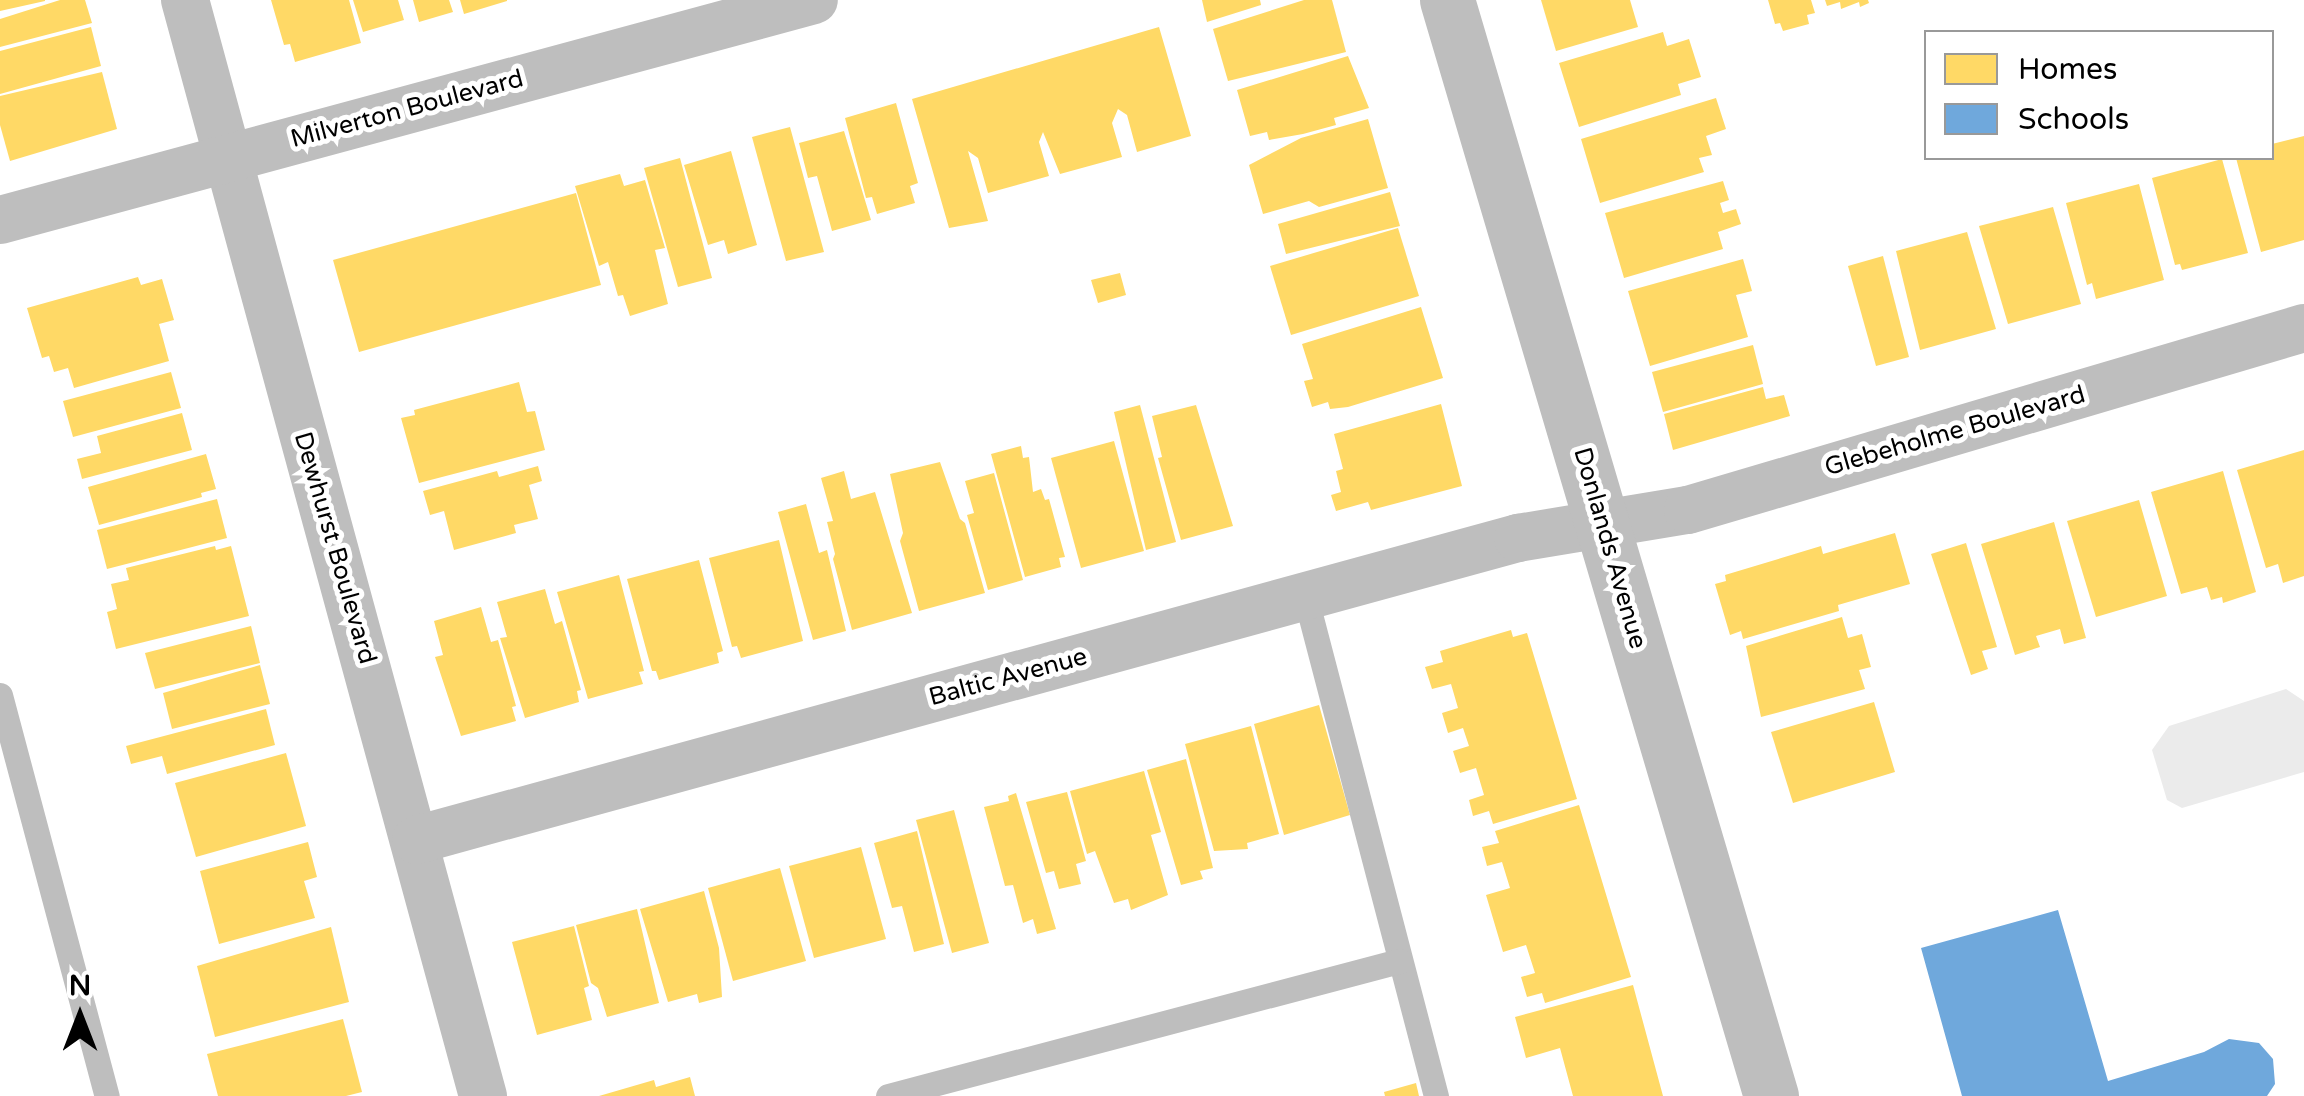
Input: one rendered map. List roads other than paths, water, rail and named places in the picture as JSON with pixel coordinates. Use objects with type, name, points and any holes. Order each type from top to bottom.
[{"type":"street","name":"Dewhurst Boulevard","points":[[186,0],[226,158],[416,840],[482,1096]]},
{"type":"street","name":"Milverton Boulevard","points":[[0,220],[814,0]]},
{"type":"street","name":"Donlands Avenue","points":[[1448,0],[1771,1096]]},
{"type":"street","name":"Glebeholme Boulevard","points":[[1603,522],[1688,510],[2304,328]]},
{"type":"street","name":"Baltic Avenue","points":[[416,840],[1304,595],[1518,538],[1603,522]]},
{"type":"lane","points":[[1304,595],[1436,1096]]},
{"type":"lane","points":[[0,695],[107,1096]]},
{"type":"lane","points":[[888,1096],[1399,961]]}]
